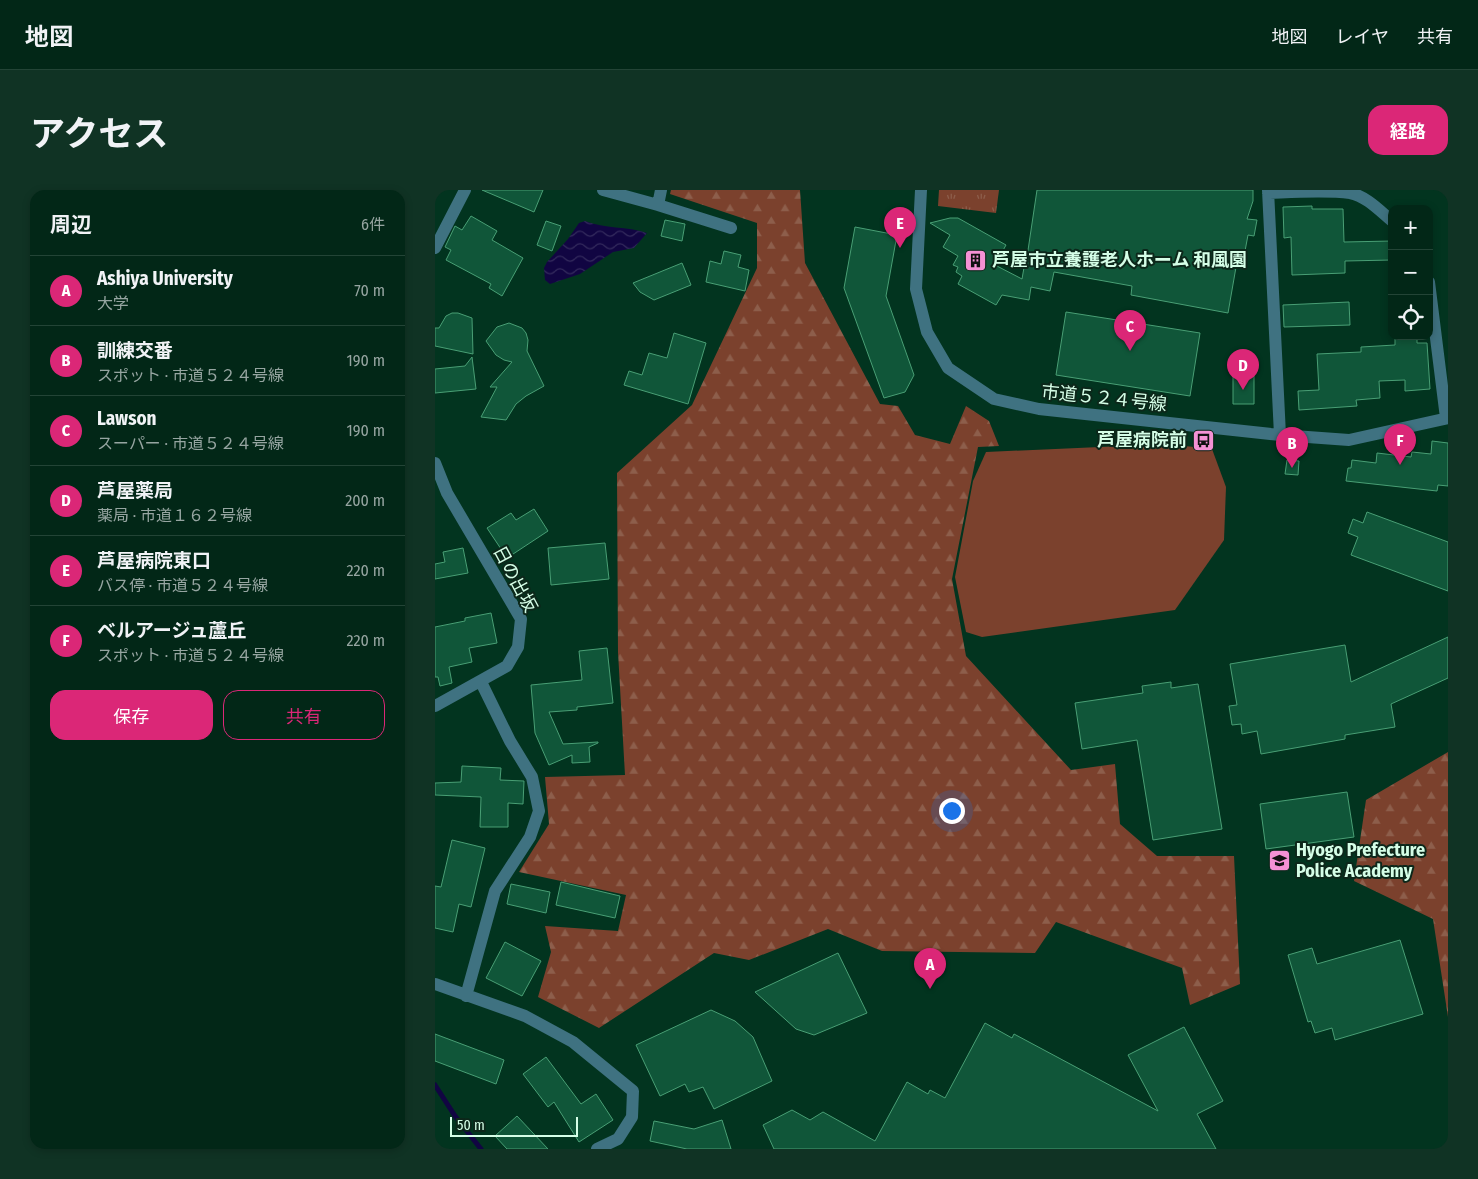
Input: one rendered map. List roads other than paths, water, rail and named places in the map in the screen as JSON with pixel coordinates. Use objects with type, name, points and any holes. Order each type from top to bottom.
[{"type":"street","points":[[435,248],[465,190]]},
{"type":"street","points":[[603,190],[731,228]]},
{"type":"street","points":[[658,205],[661,190]]},
{"type":"street","name":"市道５２４号線","points":[[921,190],[916,289],[927,332],[948,368],[993,399],[1039,409],[1280,435],[1349,440],[1447,418]]},
{"type":"street","points":[[1280,435],[1268,191],[1327,190],[1351,193],[1369,202],[1388,218]]},
{"type":"street","points":[[1431,295],[1447,418]]},
{"type":"street","name":"日の出坂","points":[[435,463],[441,494],[521,620],[518,647],[507,666],[435,706]]},
{"type":"street","points":[[466,996],[495,891],[530,837],[539,811],[532,777],[510,741],[481,682]]},
{"type":"street","points":[[435,984],[525,1016],[573,1042],[633,1091],[633,1117],[621,1144],[597,1149]]},
{"type":"water","points":[[585,221],[647,233],[634,248],[613,252],[580,274],[550,284],[545,280],[544,268],[547,262],[568,239],[579,223]]},
{"type":"waterway","points":[[435,1085],[455,1116],[481,1149]]},
{"type":"place","name":"芦屋病院東口","points":[[900,248]]},
{"type":"place","name":"芦屋市立養護老人ホーム 和風園","points":[[976,260]]},
{"type":"place","name":"Lawson","points":[[1130,351]]},
{"type":"place","name":"芦屋薬局","points":[[1243,390]]},
{"type":"place","name":"芦屋病院前","points":[[1203,440]]},
{"type":"place","name":"ベルアージュ蘆丘","points":[[1400,465]]},
{"type":"place","name":"訓練交番","points":[[1292,468]]},
{"type":"place","name":"Hyogo Prefecture Police Academy","points":[[1280,860]]},
{"type":"place","name":"Ashiya University","points":[[930,989]]}]
